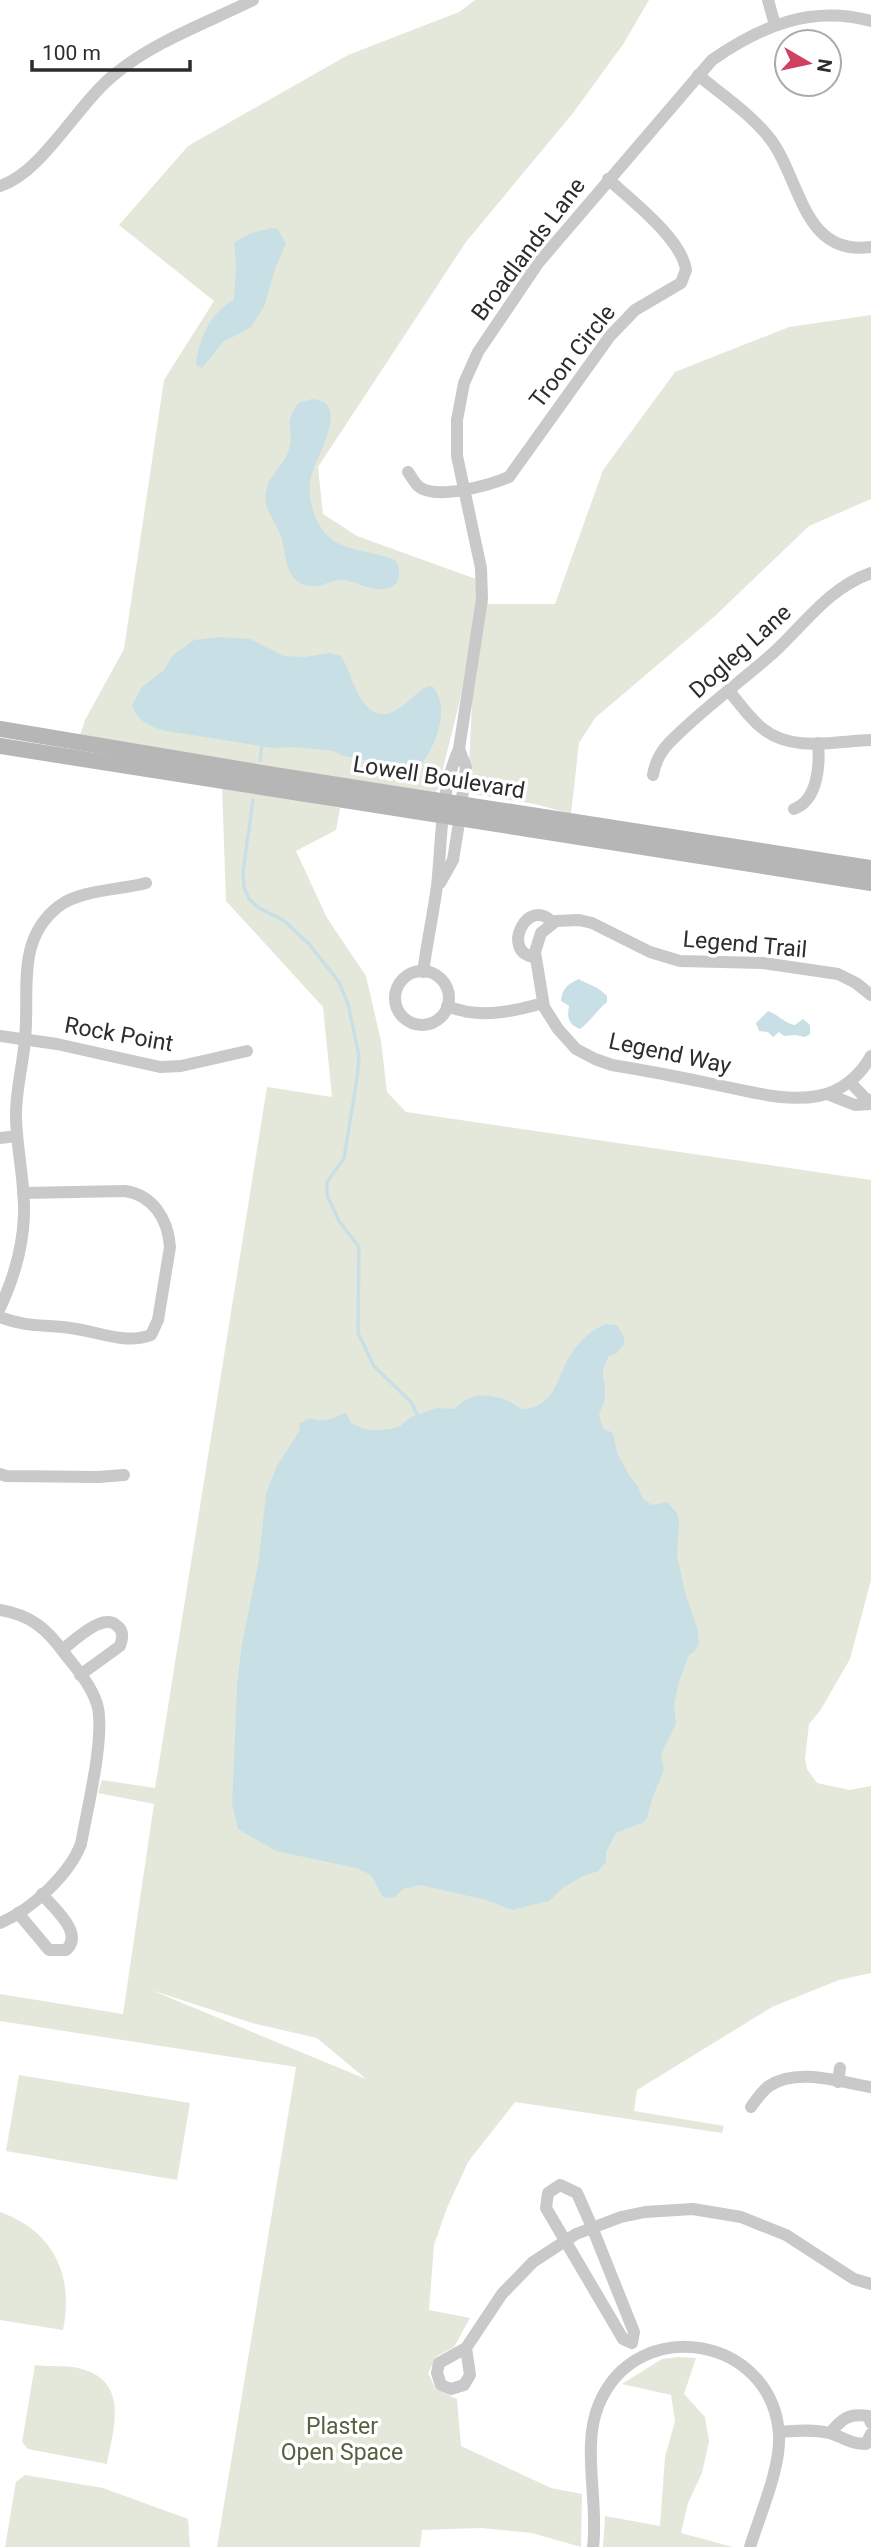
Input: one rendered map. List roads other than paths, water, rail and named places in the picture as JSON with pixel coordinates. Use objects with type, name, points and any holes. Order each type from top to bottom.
[{"type":"main road","name":"Lowell Boulevard","points":[[0,729],[871,883]]},
{"type":"main road","name":"Lowell Boulevard","points":[[0,746],[871,868]]},
{"type":"street","points":[[0,186],[14,181],[29,169],[116,72],[152,49],[253,0]]},
{"type":"street","points":[[768,0],[775,25]]},
{"type":"street","name":"Broadlands Lane","points":[[423,972],[436,889],[453,810],[466,767],[459,749],[482,600],[481,568],[457,456],[457,420],[471,365],[524,282],[608,179],[712,60],[741,39],[775,25],[823,16],[871,21]]},
{"type":"street","points":[[698,75],[769,136],[780,153],[808,218],[816,228],[831,240],[843,245],[871,247]]},
{"type":"street","name":"Troon Circle","points":[[408,472],[418,486],[431,491],[464,489],[498,482],[519,474],[528,449],[621,322],[651,299],[689,282],[685,261],[661,228],[608,179]]},
{"type":"street","name":"Dogleg Lane","points":[[653,775],[655,765],[668,743],[774,652],[828,596],[855,579],[871,573]]},
{"type":"street","points":[[729,691],[753,720],[771,734],[798,743],[871,740]]},
{"type":"street","points":[[794,809],[799,807],[810,793],[817,775],[818,743]]},
{"type":"street","points":[[0,1308],[16,1263],[24,1215],[17,1136],[17,1093],[25,1039],[27,956],[32,938],[59,906],[77,895],[121,890],[146,883]]},
{"type":"street","name":"Legend Trail","points":[[543,1003],[535,957],[525,953],[518,935],[524,921],[537,915],[549,918],[553,923],[565,920],[592,923],[666,958],[680,961],[764,963],[838,974],[871,995]]},
{"type":"street","points":[[535,957],[536,944],[541,933],[553,923]]},
{"type":"street","points":[[423,972],[438,977],[444,983],[447,1006],[438,1020],[431,1024],[414,1024],[401,1016],[395,1001],[399,983],[406,977],[423,972]]},
{"type":"street","name":"Legend Trail","points":[[856,983],[871,984]]},
{"type":"street","points":[[447,1006],[474,1013],[494,1013],[543,1003]]},
{"type":"street","name":"Legend Way","points":[[543,1003],[562,1035],[576,1049],[595,1059],[765,1094],[806,1098],[827,1094],[850,1082],[871,1056]]},
{"type":"street","name":"Rock Point","points":[[0,1036],[106,1053],[160,1067],[181,1066],[247,1051]]},
{"type":"street","name":"Legend Way","points":[[850,1082],[871,1103]]},
{"type":"street","name":"Legend Way","points":[[827,1094],[855,1105],[871,1103]]},
{"type":"street","points":[[0,1138],[17,1136]]},
{"type":"street","points":[[0,1317],[23,1325],[70,1328],[139,1340],[151,1335],[158,1320],[170,1247],[169,1236],[158,1211],[148,1199],[138,1193],[125,1191],[23,1193]]},
{"type":"street","points":[[0,1474],[98,1477],[124,1475]]},
{"type":"street","points":[[0,1610],[26,1616],[38,1623],[62,1650],[92,1693],[97,1706],[100,1732],[81,1844],[67,1871],[18,1913],[0,1923]]},
{"type":"street","points":[[62,1650],[101,1622],[111,1622],[119,1628],[122,1633],[120,1646],[80,1675]]},
{"type":"street","points":[[18,1913],[49,1950],[66,1950],[73,1942],[73,1931],[41,1894]]},
{"type":"street","points":[[838,2082],[840,2068]]},
{"type":"street","points":[[751,2107],[767,2087],[805,2077],[871,2087]]},
{"type":"street","points":[[632,2343],[623,2339],[546,2208],[548,2193],[560,2185],[577,2193],[634,2332],[632,2343],[638,2359]]},
{"type":"street","points":[[466,2348],[487,2313],[533,2262],[565,2240],[592,2227],[645,2212],[669,2209],[717,2212],[764,2225],[786,2235],[854,2279],[871,2284]]},
{"type":"street","points":[[599,2299],[617,2290]]},
{"type":"street","points":[[593,2547],[593,2421],[601,2398],[613,2380],[638,2359],[666,2348],[682,2346],[714,2350],[748,2370],[764,2389],[776,2415],[779,2432],[777,2460],[750,2547]]},
{"type":"street","points":[[830,2433],[844,2417],[856,2414],[868,2416],[871,2423]]},
{"type":"street","points":[[779,2432],[830,2433],[852,2444],[866,2444],[871,2434]]},
{"type":"water","points":[[278,229],[286,244],[275,269],[264,307],[250,328],[223,342],[202,368],[196,365],[207,327],[218,312],[234,300],[234,242],[251,233]]},
{"type":"water","points":[[312,399],[324,402],[330,409],[331,420],[311,477],[310,492],[314,514],[325,533],[340,544],[395,560],[399,578],[390,588],[374,589],[343,580],[312,586],[302,584],[295,580],[288,566],[282,539],[265,497],[270,480],[289,449],[293,411],[298,403]]},
{"type":"water","points":[[218,637],[250,639],[284,656],[304,657],[330,653],[341,656],[365,705],[381,714],[396,710],[424,688],[433,687],[441,706],[441,718],[429,753],[416,770],[344,756],[333,751],[274,748],[167,731],[150,726],[141,719],[132,705],[142,687],[164,670],[172,656],[194,640]]},
{"type":"water","points":[[579,979],[607,996],[607,1002],[580,1029],[571,1023],[568,1017],[569,1006],[561,1001],[566,987]]},
{"type":"water","points":[[768,1011],[795,1025],[803,1019],[810,1025],[810,1034],[805,1037],[784,1036],[779,1032],[773,1037],[768,1032],[759,1031],[756,1023]]},
{"type":"water","points":[[607,1324],[617,1325],[624,1337],[624,1344],[617,1353],[609,1356],[605,1364],[605,1396],[600,1418],[604,1429],[613,1433],[617,1452],[643,1499],[652,1505],[667,1502],[677,1513],[677,1555],[699,1643],[689,1655],[679,1682],[674,1705],[676,1724],[661,1754],[664,1770],[647,1818],[642,1823],[616,1833],[606,1852],[606,1862],[598,1871],[563,1888],[549,1901],[512,1910],[486,1900],[420,1885],[403,1889],[395,1897],[388,1898],[382,1896],[371,1875],[356,1868],[276,1851],[238,1829],[232,1804],[237,1686],[242,1644],[259,1559],[266,1493],[277,1466],[300,1430],[299,1424],[310,1418],[329,1419],[346,1412],[351,1423],[364,1429],[391,1429],[411,1417],[437,1408],[454,1409],[466,1399],[480,1396],[502,1398],[519,1408],[531,1408],[551,1394],[568,1359],[582,1340]]},
{"type":"waterway","points":[[260,760],[262,746]]},
{"type":"waterway","points":[[253,800],[243,872],[244,887],[249,899],[259,908],[283,920],[309,944],[339,982],[348,1004],[359,1056],[357,1079],[344,1158],[327,1182],[327,1195],[339,1221],[359,1247],[358,1333],[374,1366],[411,1402],[418,1416]]},
{"type":"park label","name":"Plaster Open Space","points":[[342,2439]]}]
